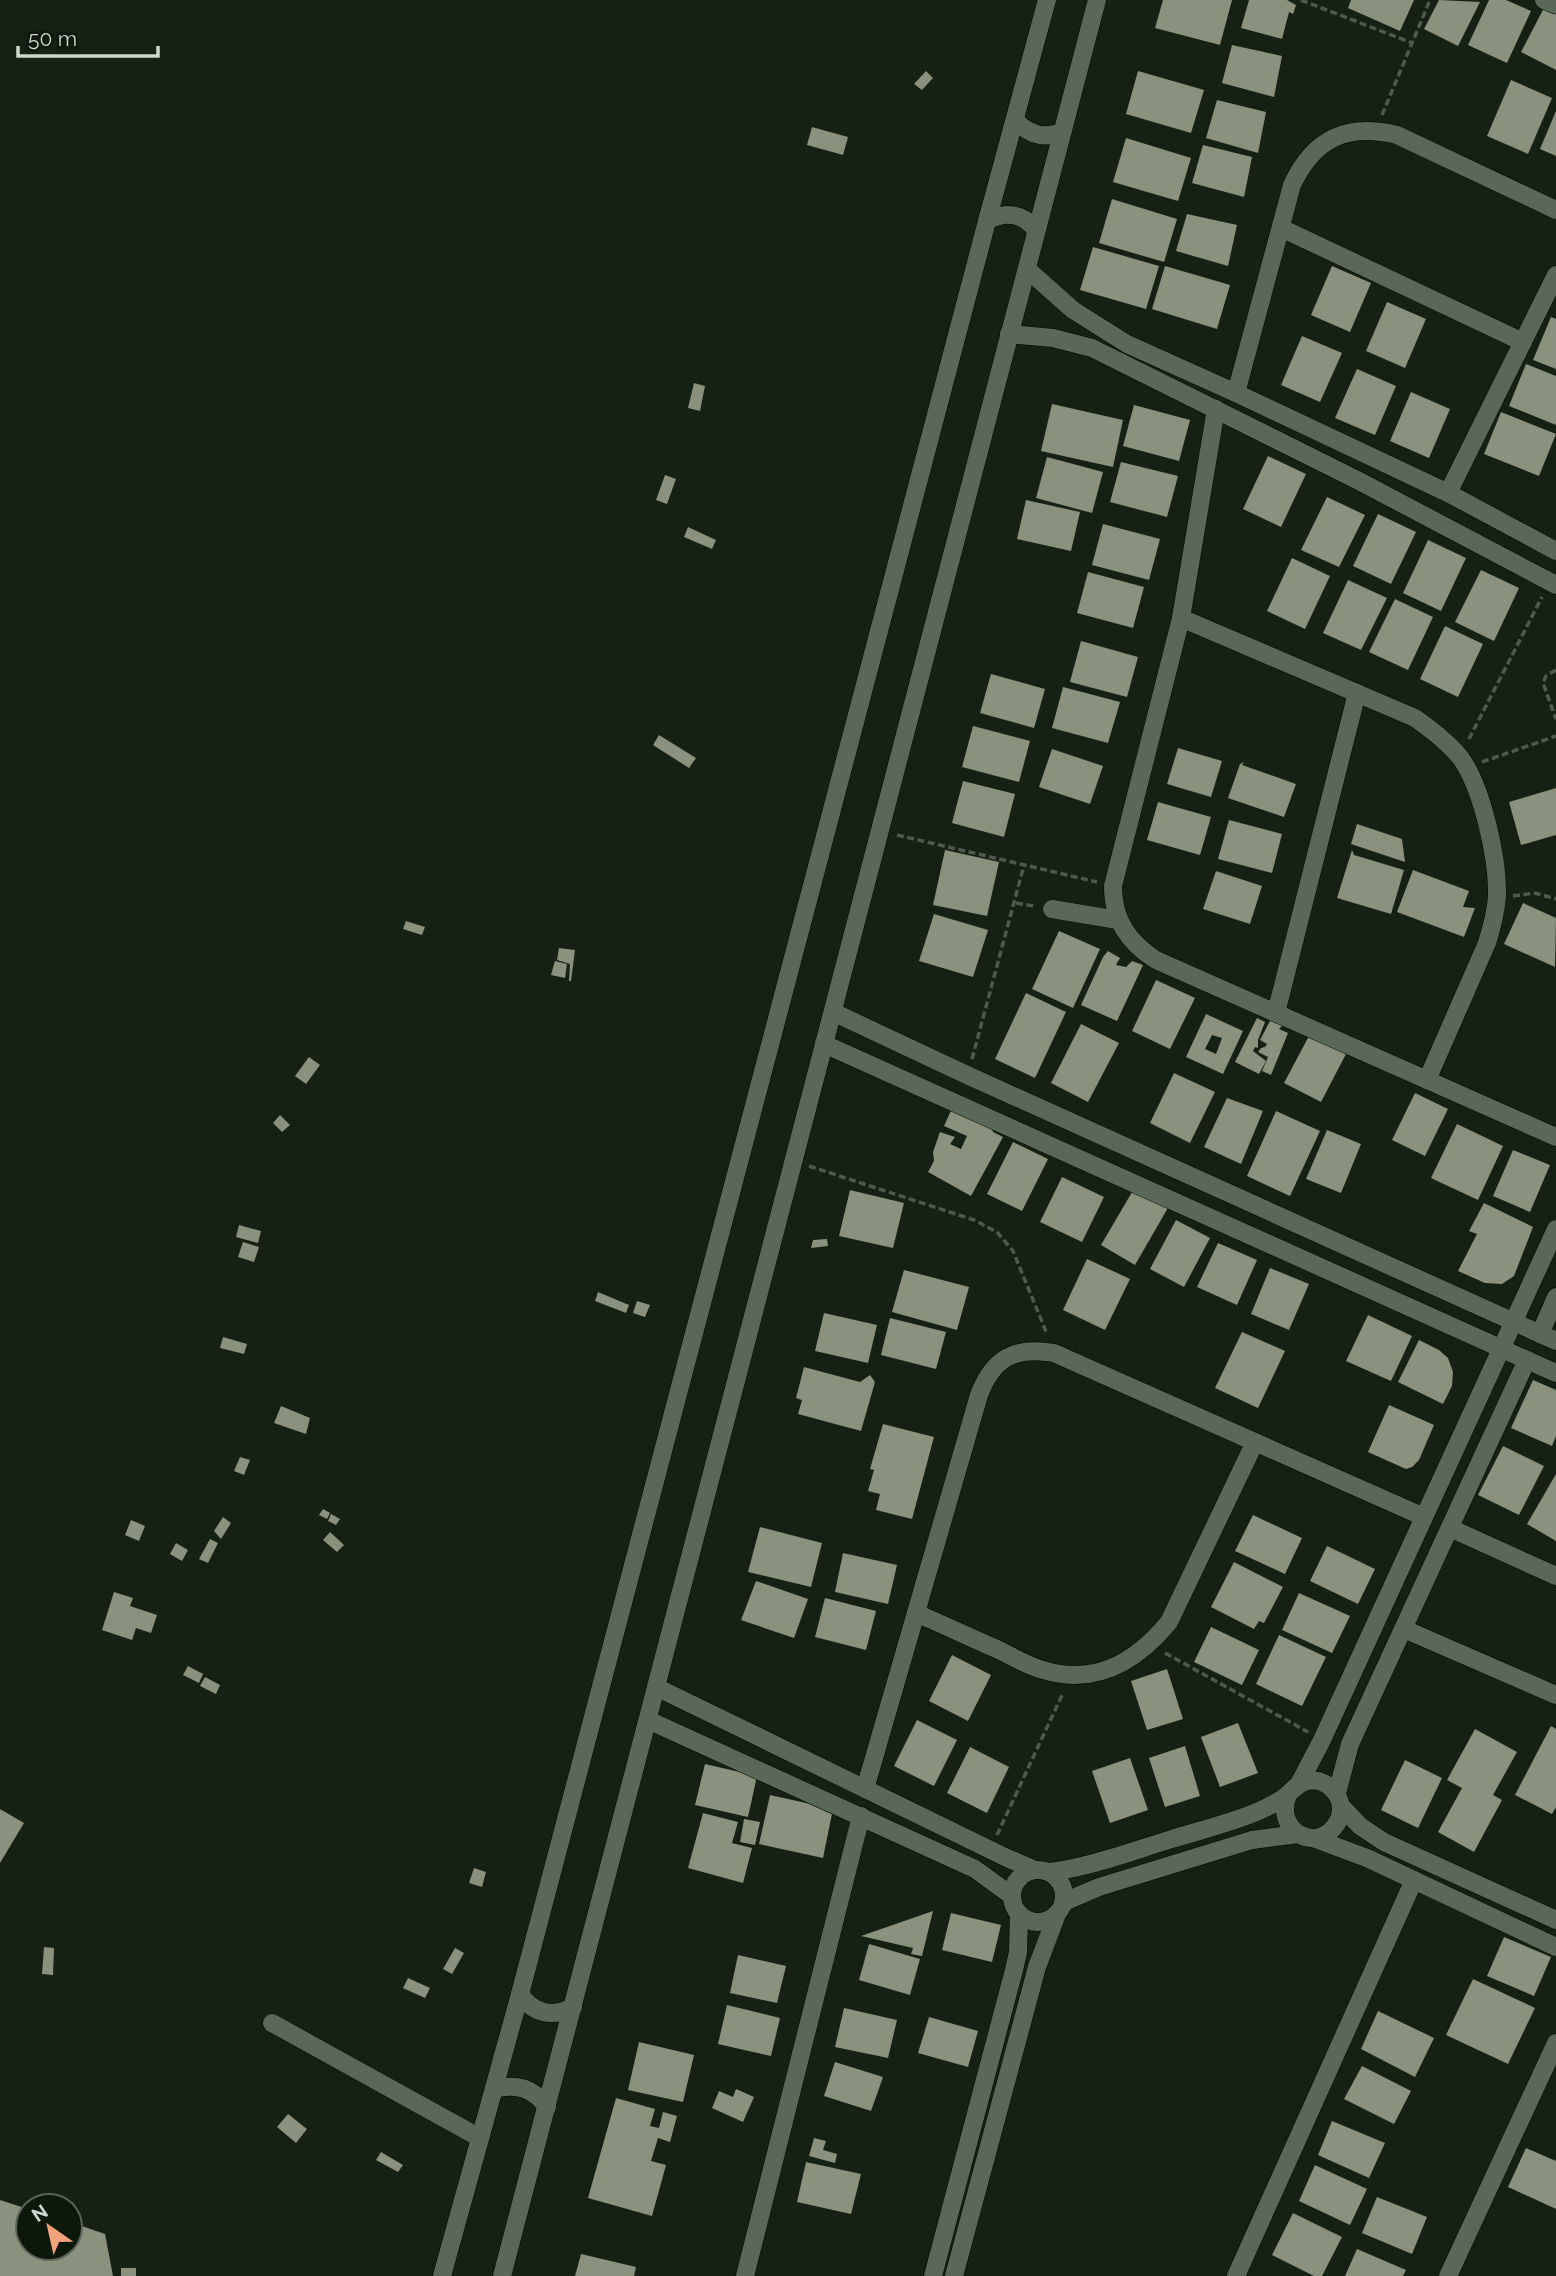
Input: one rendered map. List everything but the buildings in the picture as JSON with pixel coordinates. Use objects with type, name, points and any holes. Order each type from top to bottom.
[{"type":"street","points":[[442,2276],[520,1994],[986,221],[1016,121],[1047,0]]},
{"type":"street","points":[[502,2276],[1097,0]]},
{"type":"street","points":[[1544,0],[1556,5]]},
{"type":"street","points":[[1016,121],[1021,128],[1037,135],[1062,132]]},
{"type":"street","points":[[1237,393],[1292,186],[1301,166],[1315,149],[1334,138],[1354,131],[1376,130],[1397,135],[1556,209]]},
{"type":"street","points":[[986,221],[995,216],[1014,215],[1030,223],[1036,230]]},
{"type":"street","points":[[1281,228],[1523,342]]},
{"type":"street","points":[[1028,270],[1073,310],[1127,344],[1448,493],[1556,551]]},
{"type":"street","points":[[1448,493],[1556,275]]},
{"type":"street","points":[[1009,334],[1053,338],[1092,348],[1359,481],[1553,584]]},
{"type":"street","points":[[1216,409],[1181,618],[1113,886],[1113,902],[1118,920],[1140,950],[1156,960],[1556,1137]]},
{"type":"street","points":[[1359,481],[1368,456]]},
{"type":"street","points":[[1181,618],[1415,718],[1440,737],[1463,762],[1477,787],[1496,874],[1494,921],[1427,1080]]},
{"type":"street","points":[[1276,1013],[1357,693]]},
{"type":"street","points":[[1052,909],[1118,920]]},
{"type":"street","points":[[833,1012],[1548,1338],[1556,1297]]},
{"type":"street","points":[[824,1044],[1556,1373]]},
{"type":"street","points":[[1081,1159],[1093,1132]]},
{"type":"street","points":[[1236,1228],[1246,1202]]},
{"type":"street","points":[[1556,1229],[1322,1740],[1293,1789],[1284,1812],[1286,1821],[1306,1836],[1354,1852],[1556,1947]]},
{"type":"street","points":[[866,1789],[986,1377],[999,1363],[1016,1353],[1035,1350],[1054,1353],[1424,1517]]},
{"type":"street","points":[[1527,1360],[1350,1744],[1339,1800],[1337,1824],[1323,1836],[1252,1840],[1099,1887],[1060,1908],[1042,1922],[1033,1922],[1019,1914],[1012,1896],[1016,1881],[1027,1872],[1094,1863],[1243,1817],[1293,1789],[1316,1780],[1324,1783],[1339,1800],[1360,1826],[1384,1842],[1556,1920]]},
{"type":"street","points":[[916,1613],[1043,1670],[1071,1675],[1100,1672],[1127,1662],[1150,1645],[1169,1622],[1255,1443]]},
{"type":"street","points":[[1450,1528],[1556,1576]]},
{"type":"street","points":[[1404,1629],[1556,1695]]},
{"type":"street","points":[[656,1687],[990,1850],[1042,1871],[1062,1884],[1060,1908],[1037,1967],[954,2276]]},
{"type":"street","points":[[648,1720],[975,1869],[1012,1896]]},
{"type":"street","points":[[745,2276],[861,1816]]},
{"type":"street","points":[[1236,2276],[1414,1880]]},
{"type":"street","points":[[933,2276],[1014,1970],[1018,1952],[1019,1914]]},
{"type":"street","points":[[520,1994],[526,2003],[544,2013],[564,2012],[573,2007]]},
{"type":"street","points":[[272,2023],[481,2138]]},
{"type":"street","points":[[1448,2276],[1556,2043]]},
{"type":"street","points":[[494,2090],[514,2086],[524,2088],[541,2099],[547,2107]]},
{"type":"path","points":[[1301,0],[1412,43]]},
{"type":"path","points":[[1376,130],[1430,0]]},
{"type":"path","points":[[1463,762],[1553,584]]},
{"type":"path","points":[[1556,670],[1546,676],[1543,683],[1556,719]]},
{"type":"path","points":[[1463,762],[1556,736]]},
{"type":"path","points":[[880,830],[1113,886]]},
{"type":"path","points":[[967,1075],[1024,865]]},
{"type":"path","points":[[1497,898],[1535,893],[1556,899]]},
{"type":"path","points":[[794,1161],[974,1220],[998,1232],[1013,1251],[1054,1353]]},
{"type":"path","points":[[1150,1645],[1322,1740]]},
{"type":"path","points":[[990,1850],[1071,1675]]}]
